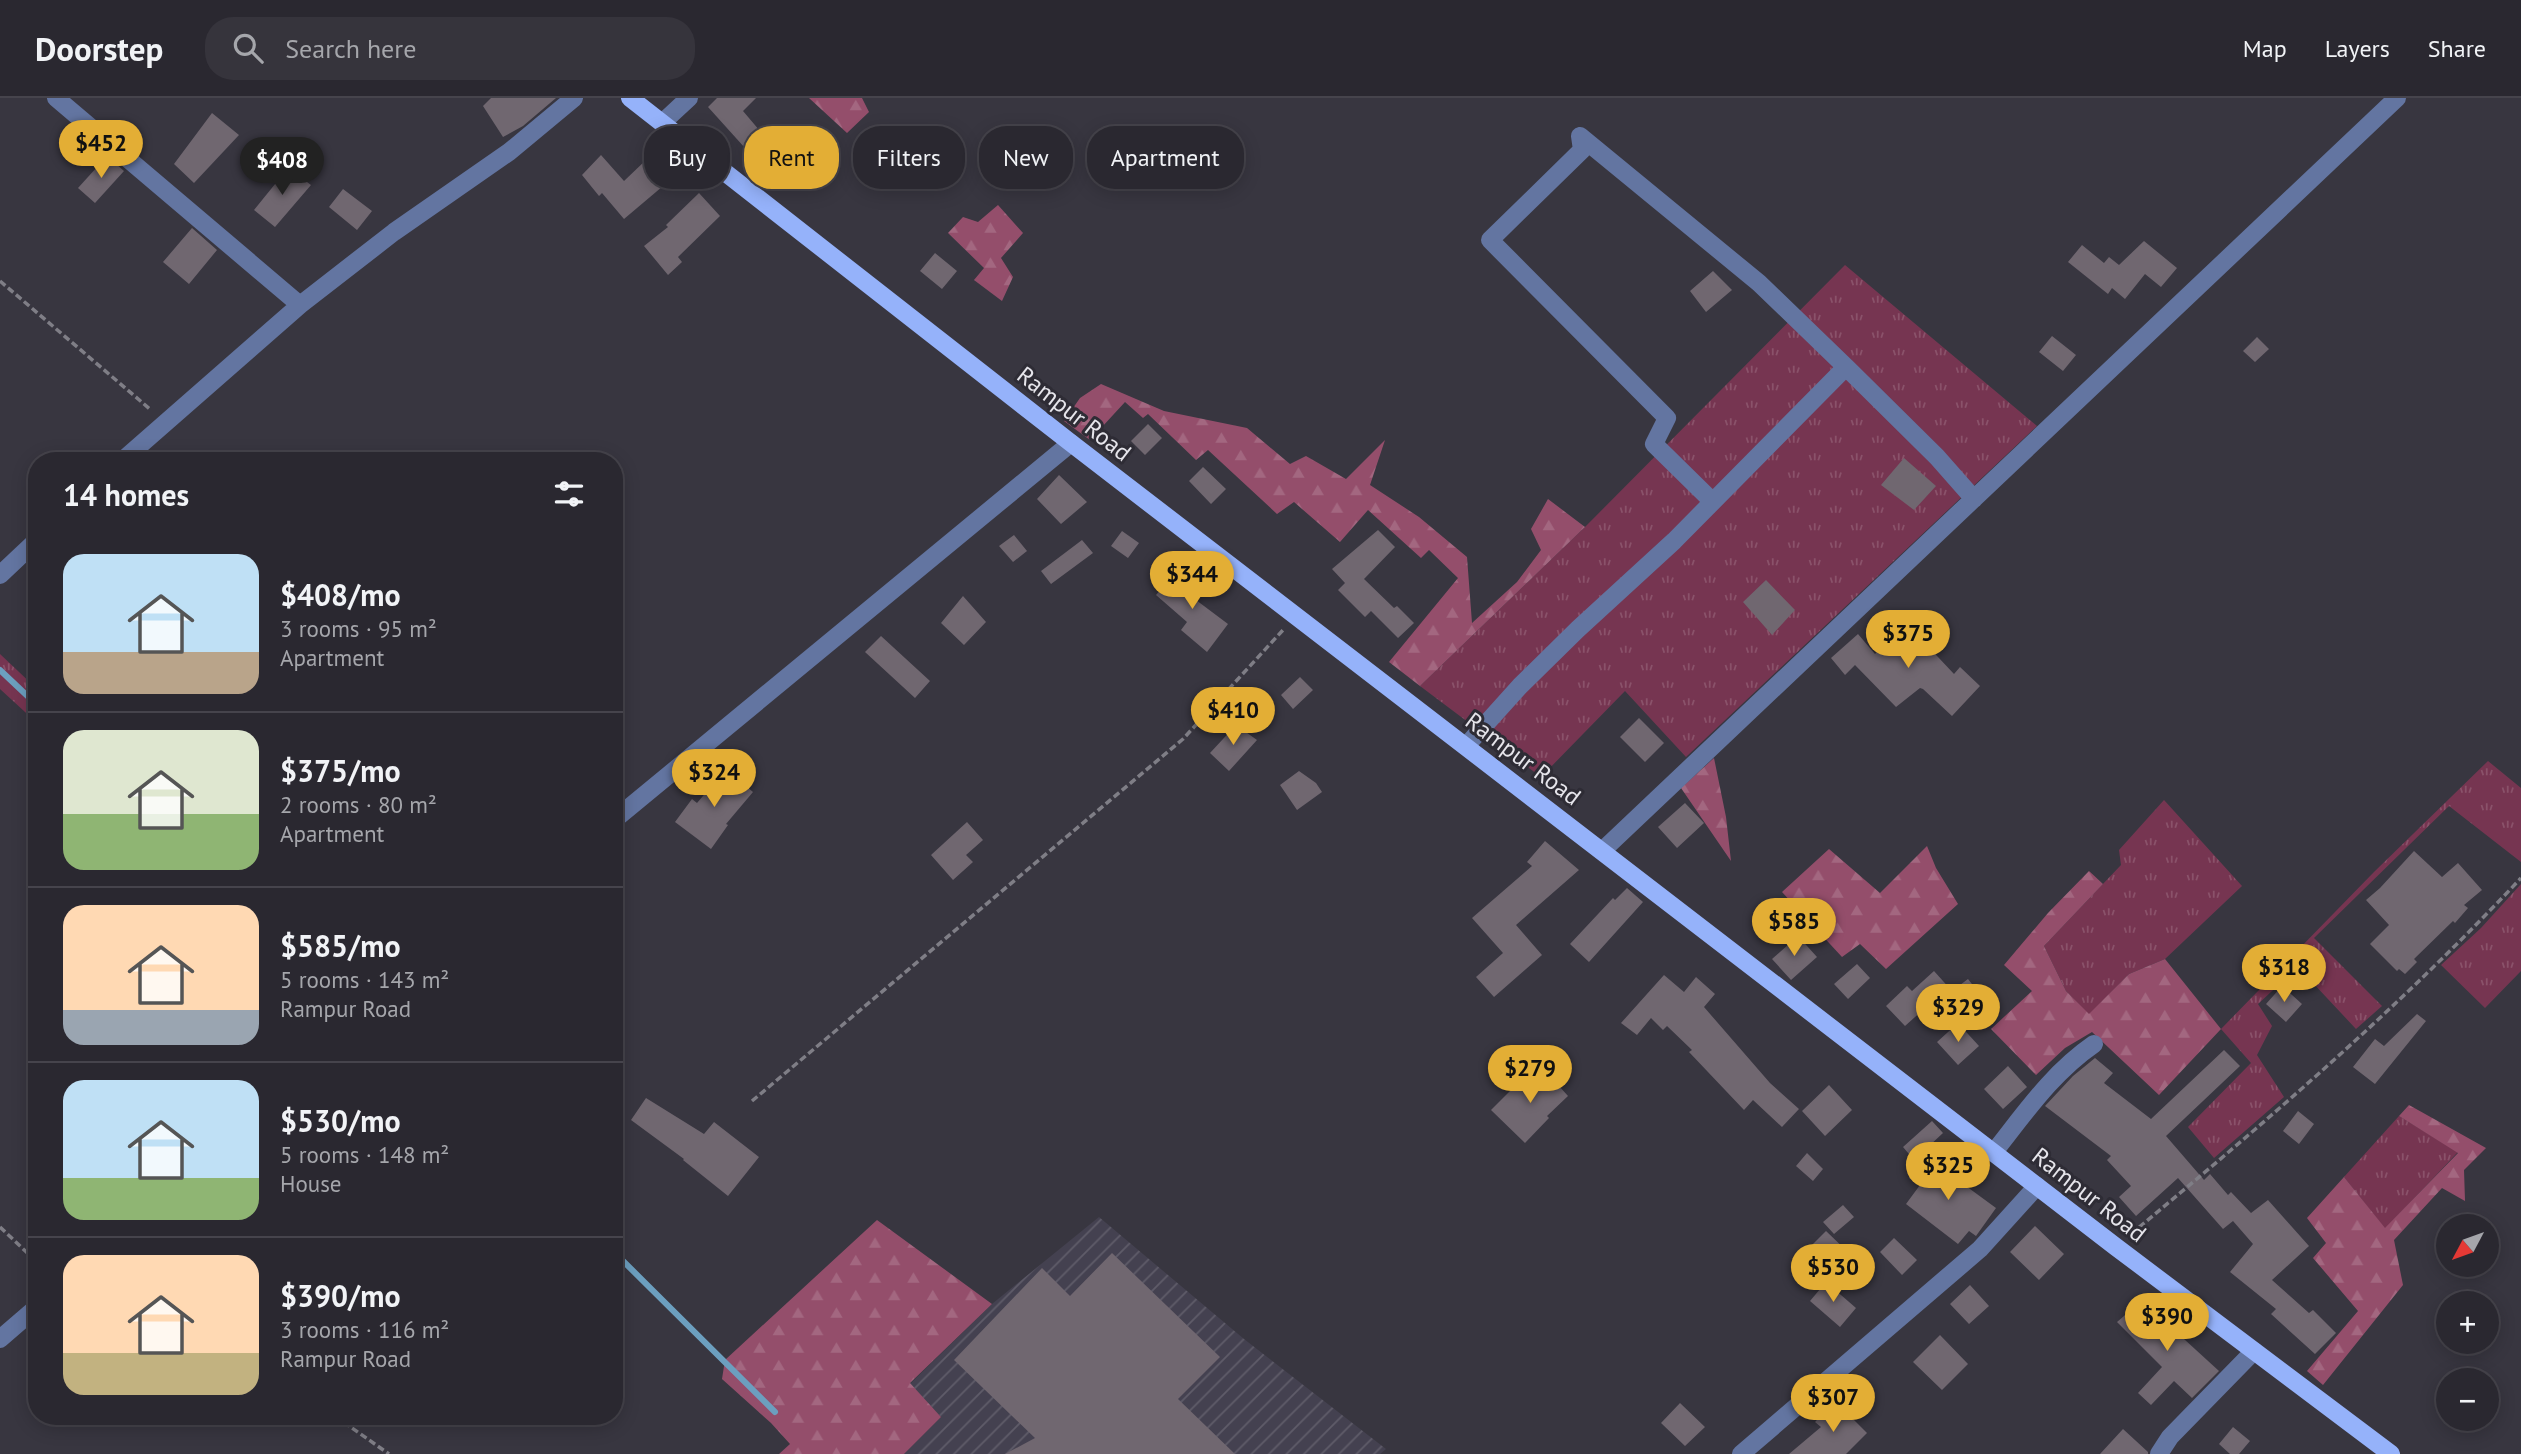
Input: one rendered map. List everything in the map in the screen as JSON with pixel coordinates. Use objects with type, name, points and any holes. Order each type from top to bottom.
[{"type":"main road","name":"Rampur Road","points":[[630,98],[1071,443],[2116,1247],[2391,1454]]},
{"type":"street","points":[[56,98],[300,305]]},
{"type":"street","points":[[132,452],[300,305],[394,232],[509,152],[574,98]]},
{"type":"street","points":[[662,123],[690,98]]},
{"type":"street","points":[[1602,851],[2397,98]]},
{"type":"street","points":[[1712,501],[1654,444],[1667,418],[1490,240],[1582,150],[1580,136],[1759,282],[1937,457],[1974,499]]},
{"type":"street","points":[[1466,746],[1549,657],[1674,541],[1846,367]]},
{"type":"street","points":[[623,813],[1071,443]]},
{"type":"street","points":[[0,575],[28,549]]},
{"type":"street","points":[[1994,1152],[2051,1080],[2074,1058],[2094,1044]]},
{"type":"street","points":[[1741,1454],[1980,1249],[2037,1186]]},
{"type":"street","points":[[0,1339],[28,1315]]},
{"type":"street","points":[[2160,1454],[2170,1437],[2254,1351]]},
{"type":"path","points":[[0,281],[166,423]]},
{"type":"path","points":[[752,1101],[1183,739],[1296,616]]},
{"type":"path","points":[[2116,1247],[2301,1088],[2480,921],[2521,878]]},
{"type":"path","points":[[0,1227],[28,1253]]},
{"type":"path","points":[[348,1425],[389,1454]]},
{"type":"shaded area","points":[[1099,1217],[1244,1339],[1386,1449],[1380,1454],[904,1454],[941,1417],[910,1384],[992,1304]]},
{"type":"green space","points":[[809,98],[862,98],[869,112],[847,133]]},
{"type":"green space","points":[[998,205],[1023,233],[1001,258],[1013,277],[1002,301],[974,280],[984,268],[948,233],[963,217],[978,222]]},
{"type":"green space","points":[[1845,265],[2037,426],[1686,757],[1625,691],[1541,777],[1420,686],[1585,527]]},
{"type":"green space","points":[[1101,384],[1164,411],[1247,428],[1290,464],[1306,456],[1346,479],[1385,440],[1370,485],[1419,517],[1467,557],[1472,623],[1517,582],[1541,550],[1531,529],[1548,499],[1585,527],[1420,686],[1389,662],[1458,578],[1429,550],[1421,558],[1368,510],[1340,542],[1294,502],[1277,514],[1208,450],[1196,460],[1148,414],[1143,418],[1125,402],[1090,440],[1064,421],[1080,398]]},
{"type":"green space","points":[[0,654],[28,680],[28,715],[0,689]]},
{"type":"green space","points":[[1714,758],[1726,817],[1731,861],[1681,788]]},
{"type":"green space","points":[[2488,761],[2521,788],[2521,862],[2449,806],[2314,938],[2382,1006],[2356,1029],[2298,967],[2258,1004],[2272,1026],[2257,1055],[2284,1097],[2214,1158],[2188,1127],[2251,1063],[2221,1029],[2374,872]]},
{"type":"green space","points":[[2164,800],[2242,886],[2165,959],[2129,974],[2089,1015],[2066,991],[2044,946],[2121,865],[2119,850]]},
{"type":"green space","points":[[1927,846],[1936,868],[1958,904],[1886,969],[1860,944],[1842,957],[1782,892],[1829,849],[1880,893]]},
{"type":"green space","points":[[2089,871],[2103,884],[2044,946],[2066,991],[2089,1014],[2129,974],[2165,959],[2221,1029],[2159,1095],[2092,1032],[2065,1048],[2036,1075],[1991,1029],[2032,991],[2004,965],[2048,913]]},
{"type":"green space","points":[[2521,884],[2521,971],[2485,1008],[2441,965],[2481,928]]},
{"type":"green space","points":[[2409,1105],[2486,1148],[2464,1170],[2465,1201],[2442,1188],[2394,1240],[2403,1285],[2323,1385],[2307,1371],[2358,1311],[2313,1258],[2326,1243],[2307,1218],[2344,1177],[2385,1228],[2458,1153],[2399,1116]]},
{"type":"green space","points":[[2399,1116],[2458,1152],[2385,1229],[2344,1177]]},
{"type":"green space","points":[[877,1220],[992,1304],[910,1383],[941,1417],[904,1454],[779,1454],[790,1444],[722,1379],[725,1360]]},
{"type":"building","points":[[491,98],[556,98],[523,126],[503,137],[483,106]]},
{"type":"building","points":[[717,98],[756,98],[743,111],[756,126],[744,126],[744,147],[730,131],[730,126],[725,126],[708,107]]},
{"type":"building","points":[[212,113],[239,135],[194,183],[174,164]]},
{"type":"building","points":[[601,155],[624,181],[644,162],[644,189],[660,189],[624,219],[602,193],[599,196],[582,175]]},
{"type":"building","points":[[107,156],[124,171],[95,203],[78,188]]},
{"type":"building","points":[[288,168],[311,185],[275,227],[254,210]]},
{"type":"building","points":[[343,189],[372,211],[357,230],[329,207]]},
{"type":"building","points":[[699,193],[720,216],[678,257],[682,262],[668,275],[644,246],[668,227],[666,225]]},
{"type":"building","points":[[192,228],[217,250],[189,284],[163,262]]},
{"type":"building","points":[[2144,241],[2177,268],[2161,287],[2145,274],[2125,299],[2112,288],[2108,294],[2068,262],[2082,245],[2104,263],[2109,257],[2119,265]]},
{"type":"building","points":[[935,253],[957,271],[942,289],[920,271]]},
{"type":"building","points":[[1713,271],[1732,290],[1706,312],[1690,291]]},
{"type":"building","points":[[2052,336],[2076,355],[2063,371],[2039,352]]},
{"type":"building","points":[[2257,337],[2269,349],[2255,362],[2243,351]]},
{"type":"building","points":[[1148,424],[1162,438],[1145,455],[1131,441]]},
{"type":"building","points":[[1904,458],[1936,486],[1914,510],[1881,485]]},
{"type":"building","points":[[1203,467],[1226,489],[1211,504],[1189,481]]},
{"type":"building","points":[[1059,475],[1087,502],[1061,524],[1037,499]]},
{"type":"building","points":[[1378,530],[1395,547],[1364,579],[1414,623],[1398,638],[1371,611],[1365,617],[1338,590],[1345,583],[1332,569]]},
{"type":"building","points":[[1122,531],[1139,543],[1128,558],[1111,546]]},
{"type":"building","points":[[1014,535],[1027,551],[1013,562],[999,546]]},
{"type":"building","points":[[1082,540],[1093,553],[1051,584],[1041,571]]},
{"type":"building","points":[[1177,570],[1199,589],[1192,597],[1228,624],[1207,652],[1181,630],[1187,622],[1156,595]]},
{"type":"building","points":[[1766,580],[1795,610],[1772,635],[1743,602]]},
{"type":"building","points":[[963,596],[986,622],[964,645],[941,623]]},
{"type":"building","points":[[1906,623],[1954,674],[1960,667],[1980,686],[1952,716],[1920,688],[1896,707],[1855,665],[1845,675],[1831,658],[1858,634],[1875,654]]},
{"type":"building","points":[[881,636],[930,681],[915,698],[865,652]]},
{"type":"building","points":[[1300,677],[1313,690],[1293,709],[1281,695]]},
{"type":"building","points":[[1639,718],[1664,743],[1645,762],[1620,737]]},
{"type":"building","points":[[1236,725],[1257,740],[1229,771],[1210,753]]},
{"type":"building","points":[[726,769],[753,792],[726,824],[728,825],[711,849],[675,822],[692,799],[697,803]]},
{"type":"building","points":[[1299,771],[1316,783],[1322,792],[1297,810],[1280,785]]},
{"type":"building","points":[[1685,803],[1704,823],[1677,848],[1658,827]]},
{"type":"building","points":[[967,822],[983,840],[966,855],[973,862],[953,880],[931,855]]},
{"type":"building","points":[[1545,841],[1579,870],[1516,925],[1542,955],[1494,997],[1476,977],[1503,953],[1472,918],[1532,866],[1527,862]]},
{"type":"building","points":[[2414,851],[2442,877],[2458,863],[2482,890],[2464,905],[2468,908],[2455,923],[2453,921],[2414,959],[2417,962],[2405,974],[2399,969],[2397,971],[2370,944],[2389,925],[2366,900]]},
{"type":"building","points":[[1627,888],[1643,902],[1589,962],[1570,944],[1613,898],[1615,900]]},
{"type":"building","points":[[1798,936],[1817,957],[1791,980],[1772,959]]},
{"type":"building","points":[[1857,964],[1870,978],[1848,999],[1834,984]]},
{"type":"building","points":[[1934,971],[1952,991],[1968,979],[1983,998],[1954,1022],[1934,1000],[1905,1026],[1886,1006],[1907,986],[1912,991]]},
{"type":"building","points":[[1664,975],[1684,992],[1696,977],[1715,994],[1704,1007],[1770,1083],[1799,1109],[1782,1127],[1753,1100],[1744,1110],[1689,1052],[1692,1050],[1667,1026],[1663,1030],[1651,1018],[1637,1035],[1621,1023]]},
{"type":"building","points":[[2282,986],[2302,1004],[2286,1022],[2266,1004]]},
{"type":"building","points":[[2417,1014],[2426,1021],[2375,1084],[2353,1067],[2375,1039],[2384,1046]]},
{"type":"building","points":[[1958,1023],[1979,1046],[1958,1065],[1937,1042]]},
{"type":"building","points":[[2224,1050],[2240,1066],[2166,1136],[2204,1180],[2210,1174],[2228,1195],[2231,1192],[2251,1213],[2268,1200],[2309,1246],[2272,1280],[2309,1313],[2313,1310],[2336,1333],[2315,1354],[2271,1314],[2276,1309],[2230,1272],[2253,1244],[2233,1221],[2223,1229],[2178,1178],[2136,1216],[2119,1197],[2131,1186],[2107,1160],[2111,1156],[2045,1106],[2073,1076],[2095,1058],[2113,1073],[2104,1083],[2151,1119]]},
{"type":"building","points":[[2008,1066],[2027,1087],[2003,1109],[1984,1089]]},
{"type":"building","points":[[1542,1067],[1568,1096],[1525,1143],[1491,1110],[1515,1086],[1518,1089]]},
{"type":"building","points":[[1829,1085],[1852,1110],[1825,1136],[1802,1111]]},
{"type":"building","points":[[646,1098],[704,1134],[714,1122],[759,1157],[728,1196],[631,1120]]},
{"type":"building","points":[[2298,1111],[2314,1124],[2299,1144],[2283,1131]]},
{"type":"building","points":[[1932,1121],[1943,1133],[1914,1160],[1903,1147]]},
{"type":"building","points":[[1807,1153],[1823,1169],[1813,1181],[1796,1166]]},
{"type":"building","points":[[1925,1156],[1996,1208],[1976,1236],[1969,1231],[1958,1244],[1906,1204],[1920,1185],[1909,1178]]},
{"type":"building","points":[[1843,1205],[1854,1217],[1834,1234],[1823,1222]]},
{"type":"building","points":[[2035,1226],[2064,1254],[2039,1280],[2010,1252]]},
{"type":"building","points":[[1826,1231],[1851,1255],[1826,1280],[1802,1255]]},
{"type":"building","points":[[1894,1238],[1917,1260],[1902,1275],[1880,1252]]},
{"type":"building","points":[[1112,1253],[1220,1357],[1178,1399],[1235,1454],[1005,1454],[1035,1438],[954,1360],[1042,1268],[1070,1296]]},
{"type":"building","points":[[1826,1282],[1856,1308],[1840,1327],[1810,1301]]},
{"type":"building","points":[[1970,1285],[1989,1306],[1969,1324],[1950,1304]]},
{"type":"building","points":[[2145,1298],[2219,1371],[2192,1398],[2174,1381],[2151,1405],[2138,1393],[2162,1367],[2117,1322]]},
{"type":"building","points":[[1940,1335],[1968,1364],[1942,1390],[1913,1362]]},
{"type":"building","points":[[1835,1401],[1867,1433],[1846,1454],[1789,1454],[1821,1427],[1815,1422]]},
{"type":"building","points":[[1680,1403],[1705,1427],[1685,1446],[1661,1423]]},
{"type":"building","points":[[2233,1427],[2250,1441],[2239,1454],[2230,1454],[2219,1444]]},
{"type":"building","points":[[2123,1429],[2148,1452],[2148,1454],[2100,1454]]},
{"type":"waterway","points":[[0,670],[28,696]]},
{"type":"waterway","points":[[623,1261],[775,1412]]}]
